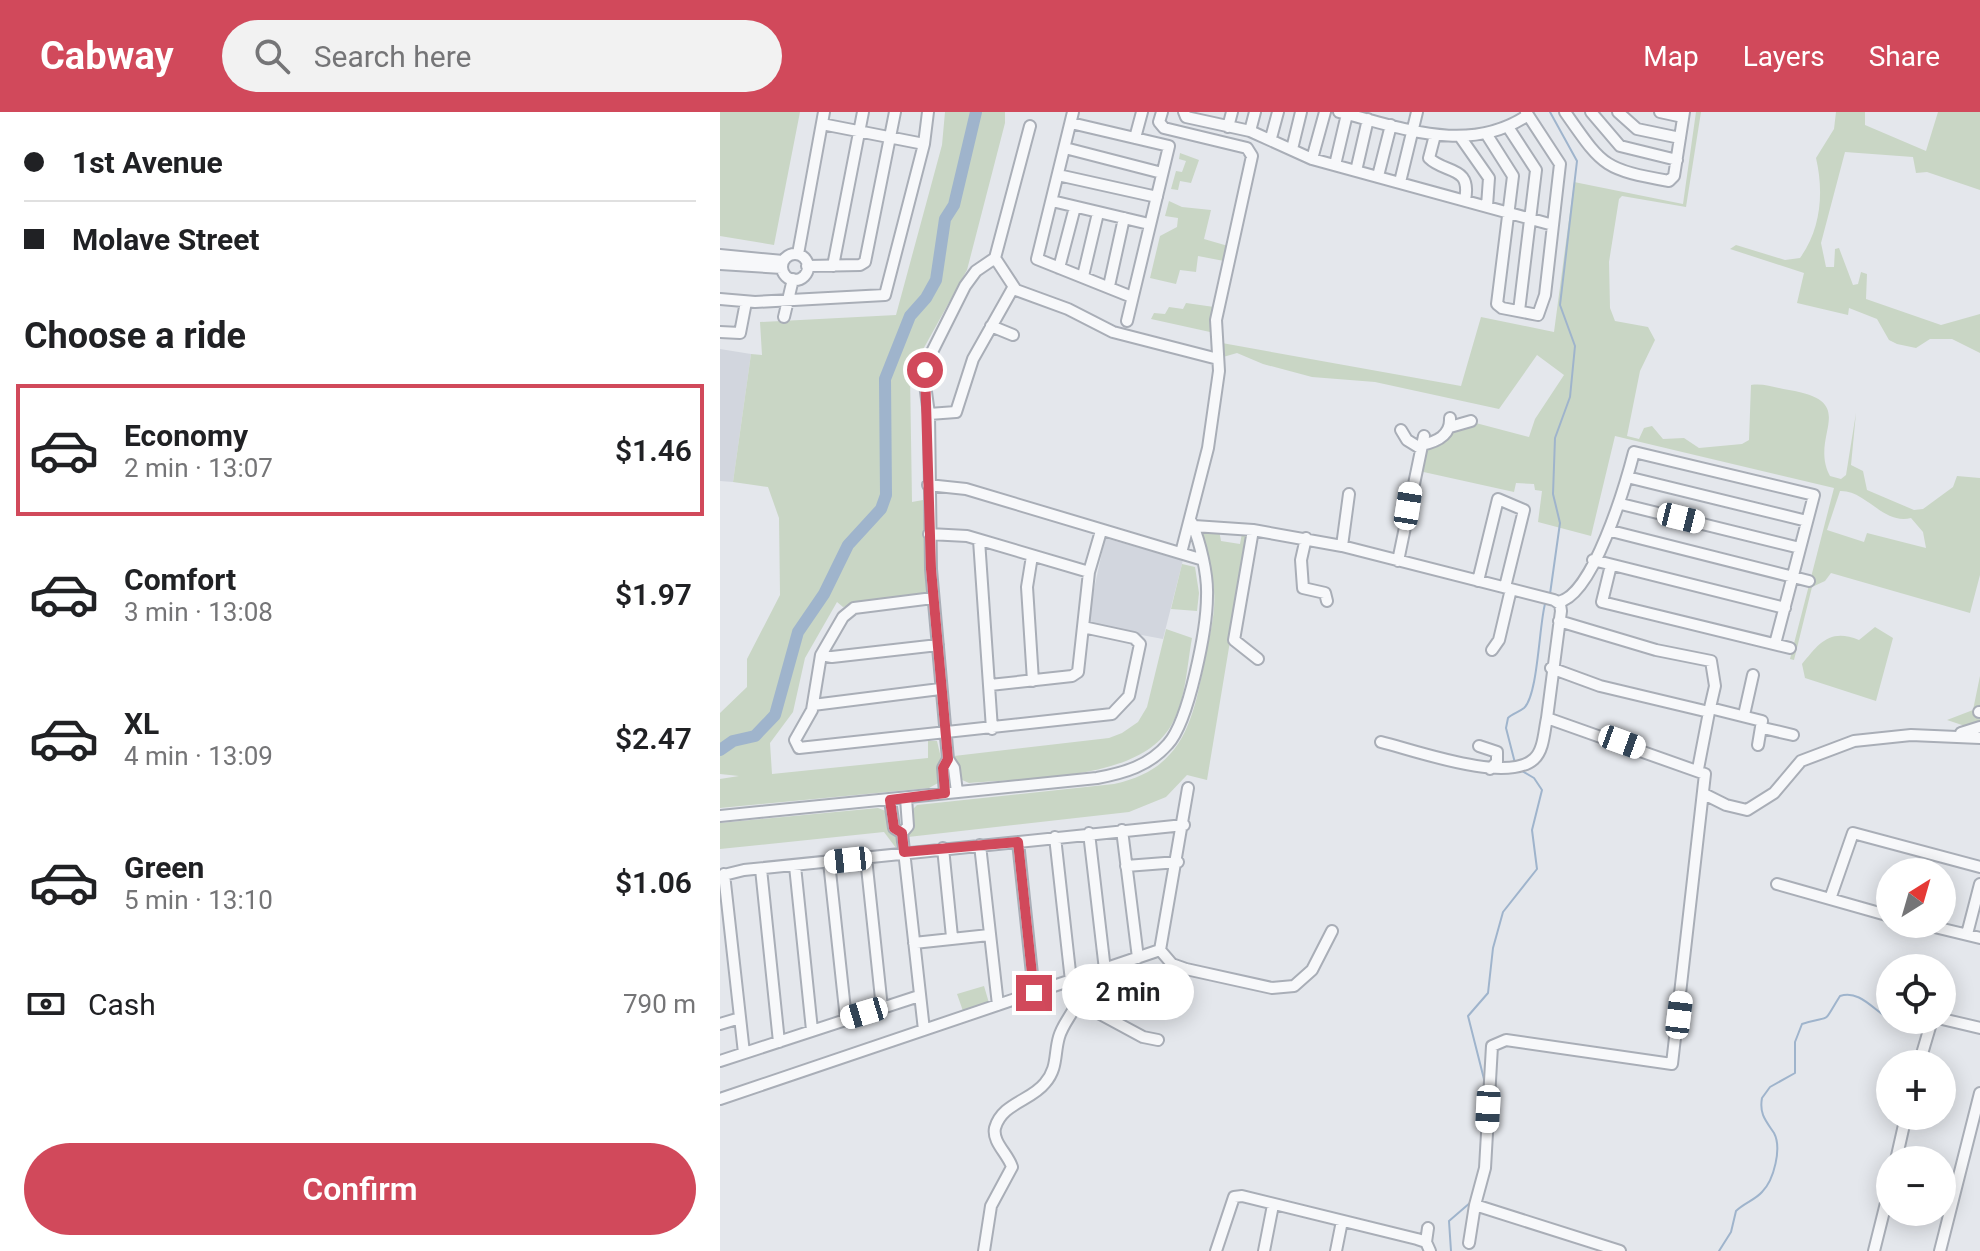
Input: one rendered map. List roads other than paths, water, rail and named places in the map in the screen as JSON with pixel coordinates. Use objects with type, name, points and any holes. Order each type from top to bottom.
[{"type":"street","points":[[807,266],[798,254],[824,112]]},
{"type":"street","points":[[833,266],[863,112]]},
{"type":"street","points":[[807,266],[860,265],[868,257],[895,112]]},
{"type":"street","points":[[720,299],[746,302],[880,297],[886,293],[924,144],[928,112]]},
{"type":"street","points":[[1135,138],[1142,112]]},
{"type":"street","points":[[1162,112],[1159,122],[1166,129],[1251,151],[1216,320],[1219,378],[1208,448],[1192,523],[1181,553]]},
{"type":"street","points":[[1184,112],[1186,117],[1209,117],[1228,127],[1271,138],[1312,159],[1553,225]]},
{"type":"street","points":[[1228,127],[1232,112]]},
{"type":"street","points":[[1250,131],[1255,112]]},
{"type":"street","points":[[1271,138],[1278,112]]},
{"type":"street","points":[[1292,149],[1301,112]]},
{"type":"street","points":[[1312,159],[1325,112]]},
{"type":"street","points":[[1400,182],[1417,112]]},
{"type":"street","points":[[1591,112],[1620,146],[1677,160]]},
{"type":"street","points":[[1618,112],[1637,129],[1680,138]]},
{"type":"street","points":[[1569,113],[1592,152],[1618,171],[1669,181],[1674,176],[1683,115],[1660,112]]},
{"type":"street","points":[[1335,165],[1343,113],[1435,135],[1461,138],[1487,135],[1508,127],[1527,113],[1560,162],[1541,313],[1536,316],[1502,308],[1497,301],[1512,173],[1487,135]]},
{"type":"street","points":[[1127,321],[1170,141],[1135,138],[1072,117],[1037,259],[1132,297]]},
{"type":"street","points":[[1356,171],[1368,119]]},
{"type":"street","points":[[822,124],[924,144]]},
{"type":"street","points":[[1378,176],[1391,125]]},
{"type":"street","points":[[951,792],[943,768],[948,759],[933,598],[929,534],[929,414],[924,384],[927,362],[971,277],[995,258],[1030,126]]},
{"type":"street","points":[[1508,127],[1536,170],[1519,311]]},
{"type":"street","points":[[1435,135],[1429,158],[1461,175],[1467,188],[1465,200]]},
{"type":"street","points":[[1461,138],[1489,178],[1487,206]]},
{"type":"street","points":[[1065,148],[1162,173]]},
{"type":"street","points":[[1058,175],[1157,197]]},
{"type":"street","points":[[1052,201],[1149,224]]},
{"type":"street","points":[[1059,268],[1075,207]]},
{"type":"street","points":[[1083,276],[1098,213]]},
{"type":"street","points":[[1109,286],[1124,218]]},
{"type":"street","points":[[783,265],[788,256],[798,254]]},
{"type":"street","points":[[720,255],[783,265],[793,279]]},
{"type":"street","points":[[995,258],[1013,288],[1113,332],[1218,359]]},
{"type":"street","points":[[720,264],[783,265]]},
{"type":"street","points":[[793,279],[803,276],[807,266]]},
{"type":"street","points":[[784,317],[793,279]]},
{"type":"street","points":[[929,414],[956,412],[970,366],[1013,288]]},
{"type":"street","points":[[720,332],[740,333],[746,302]]},
{"type":"street","points":[[991,326],[1013,335]]},
{"type":"street","points":[[1401,430],[1407,440],[1435,442],[1450,422],[1471,421]]},
{"type":"street","points":[[1398,561],[1422,443]]},
{"type":"street","points":[[1192,523],[1306,538],[1558,602],[1574,593],[1611,531],[1634,452],[1814,495],[1775,644]]},
{"type":"street","points":[[1627,477],[1807,521]]},
{"type":"street","points":[[928,485],[966,489],[1200,559]]},
{"type":"street","points":[[1342,546],[1349,494]]},
{"type":"street","points":[[1478,581],[1498,499],[1524,510],[1499,640],[1492,650]]},
{"type":"street","points":[[1621,504],[1800,548]]},
{"type":"street","points":[[720,816],[1118,774],[1147,763],[1163,750],[1185,716],[1202,630],[1207,596],[1192,523]]},
{"type":"street","points":[[1253,530],[1234,640],[1258,659]]},
{"type":"street","points":[[990,685],[1082,674],[1089,572],[1103,531]]},
{"type":"street","points":[[1611,531],[1809,581]]},
{"type":"street","points":[[929,534],[955,534],[1089,572]]},
{"type":"street","points":[[1306,538],[1301,560],[1303,588],[1325,593],[1327,601]]},
{"type":"street","points":[[979,540],[992,729]]},
{"type":"street","points":[[1032,556],[1033,681]]},
{"type":"street","points":[[1593,560],[1785,608]]},
{"type":"street","points":[[1611,565],[1602,602],[1790,648]]},
{"type":"street","points":[[933,598],[848,611],[821,655],[813,705],[795,740],[799,748],[945,735],[1112,714],[1129,696],[1139,642],[1083,627]]},
{"type":"street","points":[[1381,742],[1490,769],[1509,769],[1532,761],[1539,752],[1547,718],[1559,621],[1558,602]]},
{"type":"street","points":[[1559,621],[1656,650],[1711,661],[1715,686],[1698,769]]},
{"type":"street","points":[[821,655],[832,657],[938,645]]},
{"type":"street","points":[[1551,668],[1600,686],[1762,721],[1758,745]]},
{"type":"street","points":[[1744,715],[1753,675]]},
{"type":"street","points":[[813,705],[940,689]]},
{"type":"street","points":[[1469,1243],[1485,1168],[1492,1046],[1506,1040],[1672,1064],[1706,778],[1698,769],[1547,718]]},
{"type":"street","points":[[1955,735],[1980,727]]},
{"type":"street","points":[[1763,728],[1793,735]]},
{"type":"street","points":[[1704,794],[1726,805],[1747,810],[1774,793],[1806,758],[1854,741],[1911,735],[1980,738]]},
{"type":"street","points":[[1479,746],[1497,752],[1497,762],[1490,769]]},
{"type":"street","points":[[1160,950],[1178,862],[1188,788]]},
{"type":"street","points":[[902,833],[908,828],[906,798]]},
{"type":"street","points":[[890,800],[894,828],[902,833]]},
{"type":"street","points":[[892,813],[907,812]]},
{"type":"street","points":[[744,1053],[722,875],[904,852],[1184,825]]},
{"type":"street","points":[[1122,830],[1138,958]]},
{"type":"street","points":[[1830,899],[1850,837],[1857,832],[1980,867]]},
{"type":"street","points":[[902,833],[924,1030]]},
{"type":"street","points":[[1089,833],[1105,970]]},
{"type":"street","points":[[984,1251],[991,1206],[1012,1167],[995,1137],[996,1126],[1005,1111],[1047,1081],[1058,1059],[1060,1035],[1078,1002],[1055,837]]},
{"type":"street","points":[[1018,842],[1034,993]]},
{"type":"street","points":[[980,845],[998,1005]]},
{"type":"street","points":[[943,848],[952,937]]},
{"type":"street","points":[[866,858],[882,1008]]},
{"type":"street","points":[[829,862],[846,1019]]},
{"type":"street","points":[[1126,866],[1178,862]]},
{"type":"street","points":[[795,866],[812,1030]]},
{"type":"street","points":[[761,869],[779,1042]]},
{"type":"street","points":[[1777,884],[1876,912]]},
{"type":"street","points":[[1967,934],[1980,884]]},
{"type":"street","points":[[1160,950],[1179,967],[1285,988],[1307,976],[1332,931]]},
{"type":"street","points":[[1956,932],[1980,938]]},
{"type":"street","points":[[914,943],[989,935]]},
{"type":"street","points":[[720,1099],[1160,950]]},
{"type":"street","points":[[720,1061],[919,996]]},
{"type":"street","points":[[1078,1002],[1143,1037],[1158,1040]]},
{"type":"street","points":[[720,1024],[740,1018]]},
{"type":"street","points":[[1956,1022],[1980,1028]]},
{"type":"street","points":[[1940,1251],[1975,1137],[1980,1093]]},
{"type":"street","points":[[1216,1251],[1234,1197],[1342,1221],[1428,1247],[1428,1228]]},
{"type":"street","points":[[1264,1251],[1273,1205]]},
{"type":"street","points":[[1475,1205],[1620,1251]]},
{"type":"street","points":[[1336,1251],[1342,1221]]},
{"type":"street","points":[[1874,1251],[1880,1226]]},
{"type":"waterway","points":[[720,750],[733,741],[755,736],[775,715],[798,632],[824,594],[848,545],[881,509],[886,495],[885,379],[910,316],[926,298],[936,280],[945,219],[954,205],[976,112]]},
{"type":"waterway","points":[[1550,112],[1577,161],[1560,305],[1575,346],[1570,397],[1555,438],[1553,494],[1560,523],[1550,594]]},
{"type":"waterway","points":[[1515,763],[1506,728],[1508,718],[1529,701],[1545,604]]},
{"type":"waterway","points":[[1485,1083],[1468,1016],[1488,993],[1493,948],[1503,912],[1537,869],[1532,830],[1542,790],[1534,778],[1522,771]]},
{"type":"waterway","points":[[1719,1251],[1731,1232],[1736,1211],[1762,1192],[1773,1172],[1777,1155],[1776,1139],[1762,1113],[1762,1098],[1770,1087],[1795,1073],[1795,1042],[1802,1024],[1826,1018],[1840,996],[1858,997],[1876,1009]]},
{"type":"waterway","points":[[1451,1251],[1449,1221],[1471,1202]]}]
